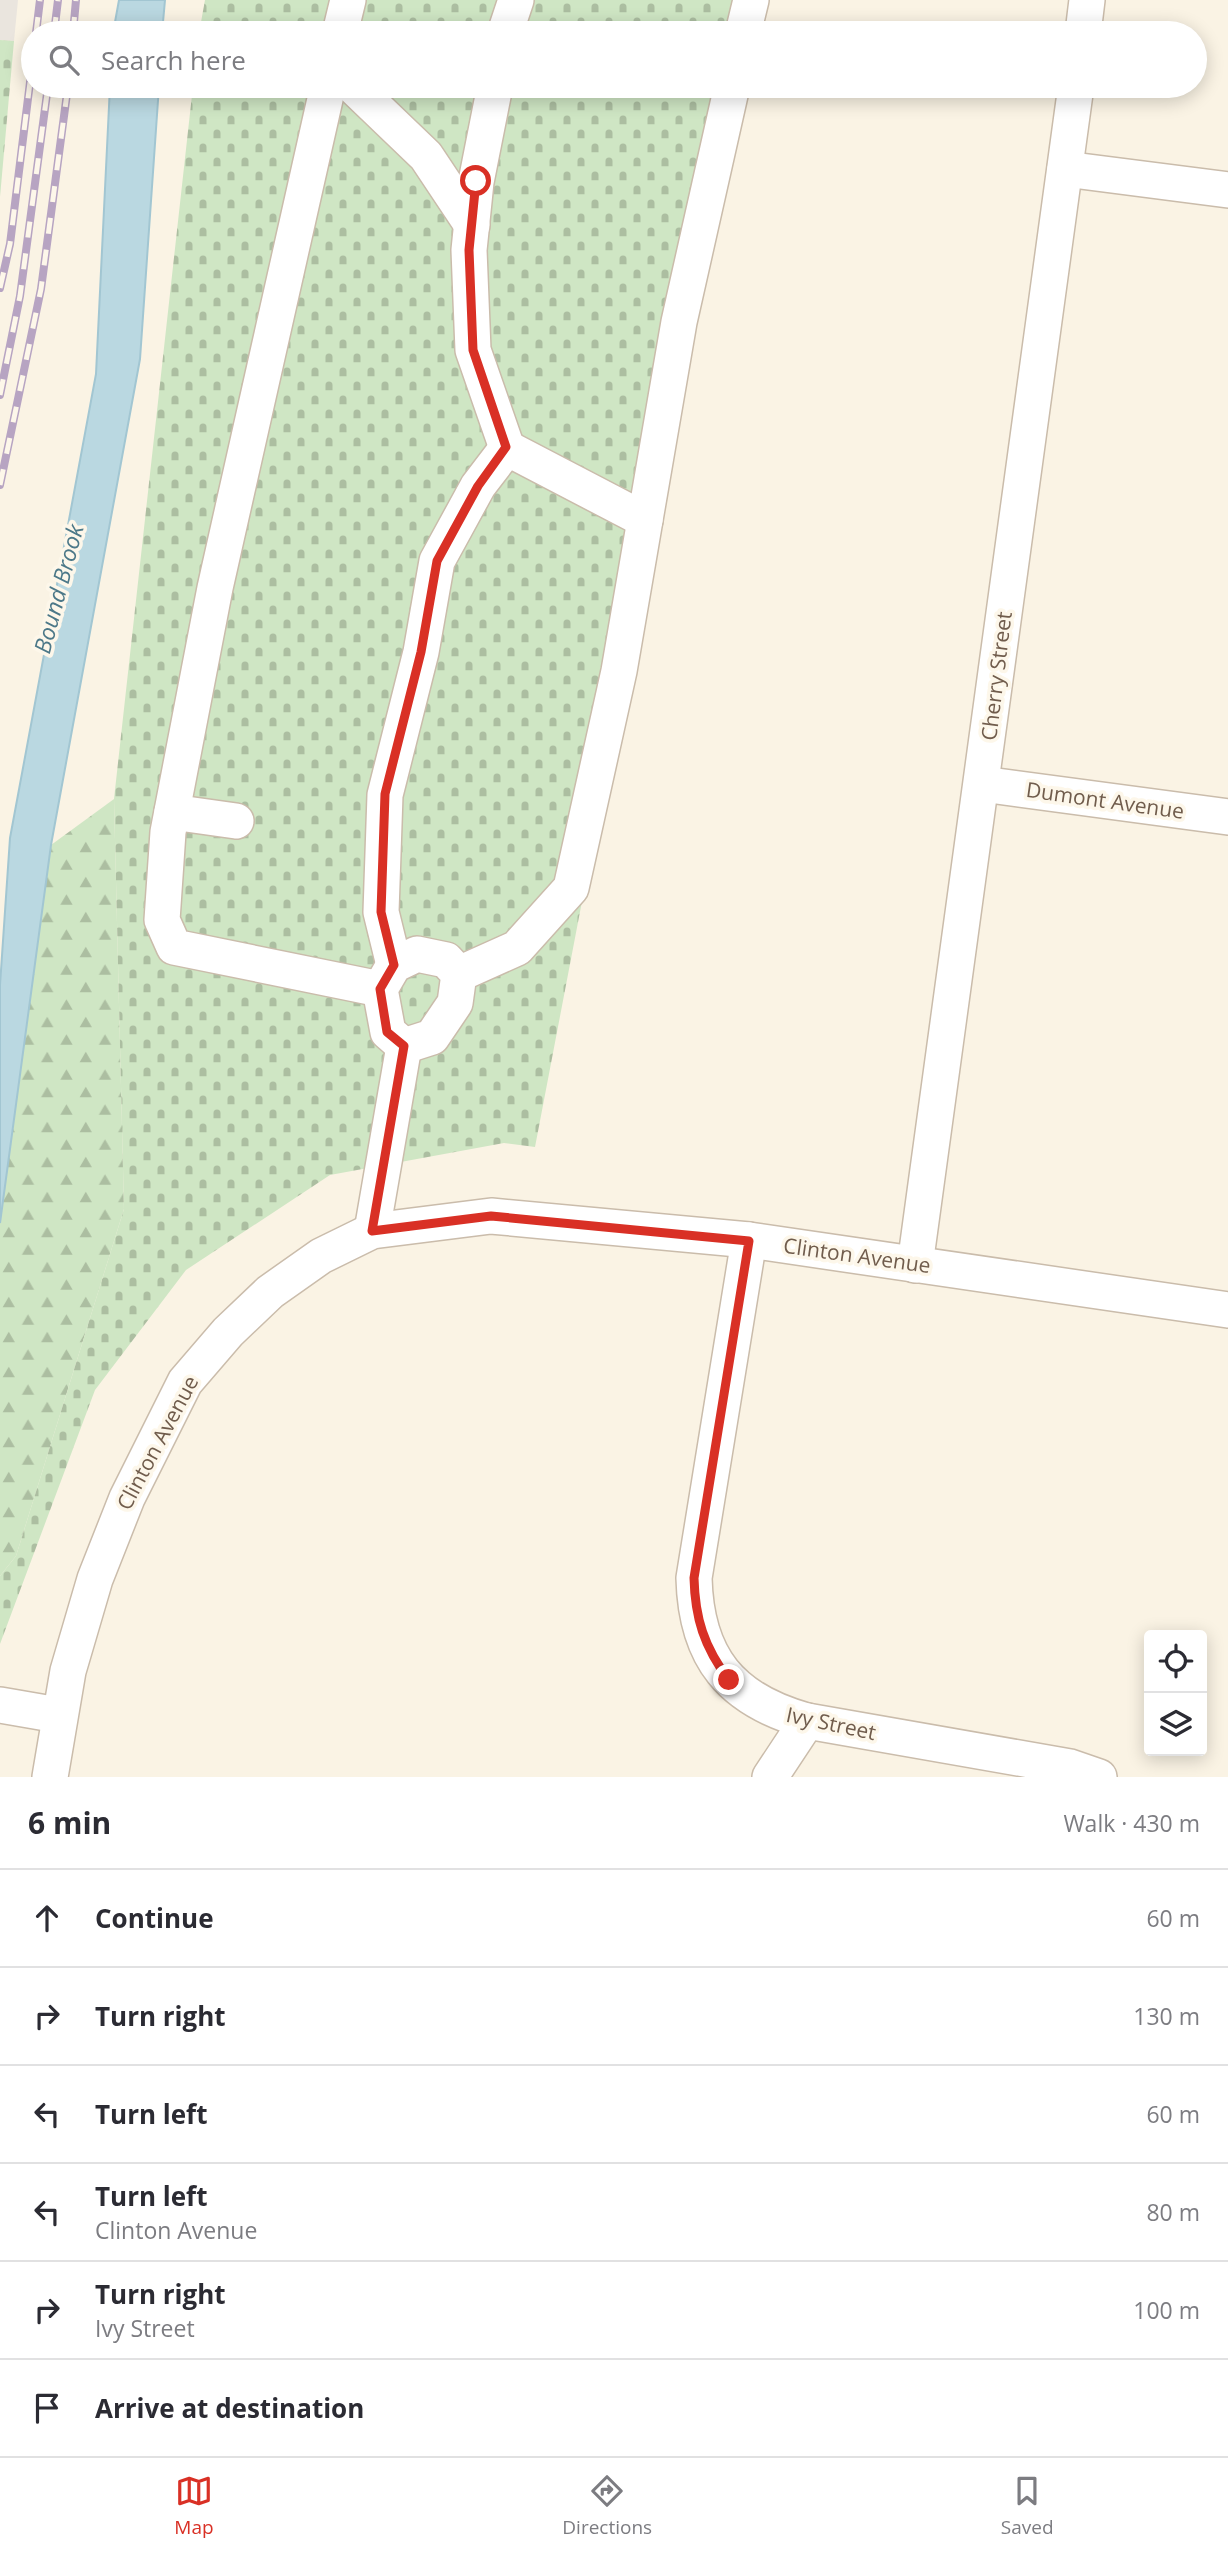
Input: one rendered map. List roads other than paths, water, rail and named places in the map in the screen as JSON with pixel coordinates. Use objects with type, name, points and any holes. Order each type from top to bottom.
[{"type":"street","points":[[343,21],[348,0]]},
{"type":"street","points":[[509,21],[516,0]]},
{"type":"street","points":[[746,21],[751,0]]},
{"type":"street","points":[[1084,21],[1087,0]]},
{"type":"street","points":[[325,98],[220,562],[172,812],[162,920],[174,947],[387,977],[417,954],[446,960],[458,974],[455,1003],[432,1037],[404,1046]]},
{"type":"street","points":[[366,98],[426,156],[472,225]]},
{"type":"street","points":[[493,98],[476,181],[469,250],[473,350],[506,447],[645,520]]},
{"type":"street","points":[[458,974],[517,948],[571,888],[619,671],[679,323],[729,98]]},
{"type":"street","name":"Cherry Street","points":[[915,1265],[1074,98]]},
{"type":"street","points":[[1065,169],[1228,190]]},
{"type":"street","points":[[404,1046],[387,1032],[387,977],[381,912],[385,794],[418,666],[437,561],[478,486],[506,447]]},
{"type":"street","name":"Dumont Avenue","points":[[982,784],[1228,817]]},
{"type":"street","points":[[172,812],[236,821]]},
{"type":"street","points":[[372,1231],[404,1046]]},
{"type":"street","name":"Clinton Avenue","points":[[50,1777],[58,1715],[79,1626],[127,1498],[185,1382],[228,1332],[270,1292],[321,1256],[372,1231],[491,1216],[749,1241],[1228,1310]]},
{"type":"street","name":"Ivy Street","points":[[749,1241],[694,1578],[695,1605],[701,1632],[712,1657],[729,1680],[749,1698],[774,1712],[807,1721],[1070,1767],[1099,1777]]},
{"type":"street","points":[[0,1705],[58,1715]]},
{"type":"street","points":[[770,1777],[807,1721]]},
{"type":"water","points":[[119,0],[165,0],[163,21],[115,21]]},
{"type":"water","name":"Bound Brook","points":[[109,98],[158,98],[140,359],[51,845],[0,1223],[0,985],[10,838],[96,374]]},
{"type":"railway","points":[[37,21],[40,0]]},
{"type":"railway","points":[[55,21],[58,0]]},
{"type":"railway","points":[[74,21],[76,0]]},
{"type":"railway","points":[[0,288],[10,244],[28,98]]},
{"type":"railway","points":[[0,395],[20,296],[46,98]]},
{"type":"railway","points":[[0,485],[41,289],[66,98]]}]
